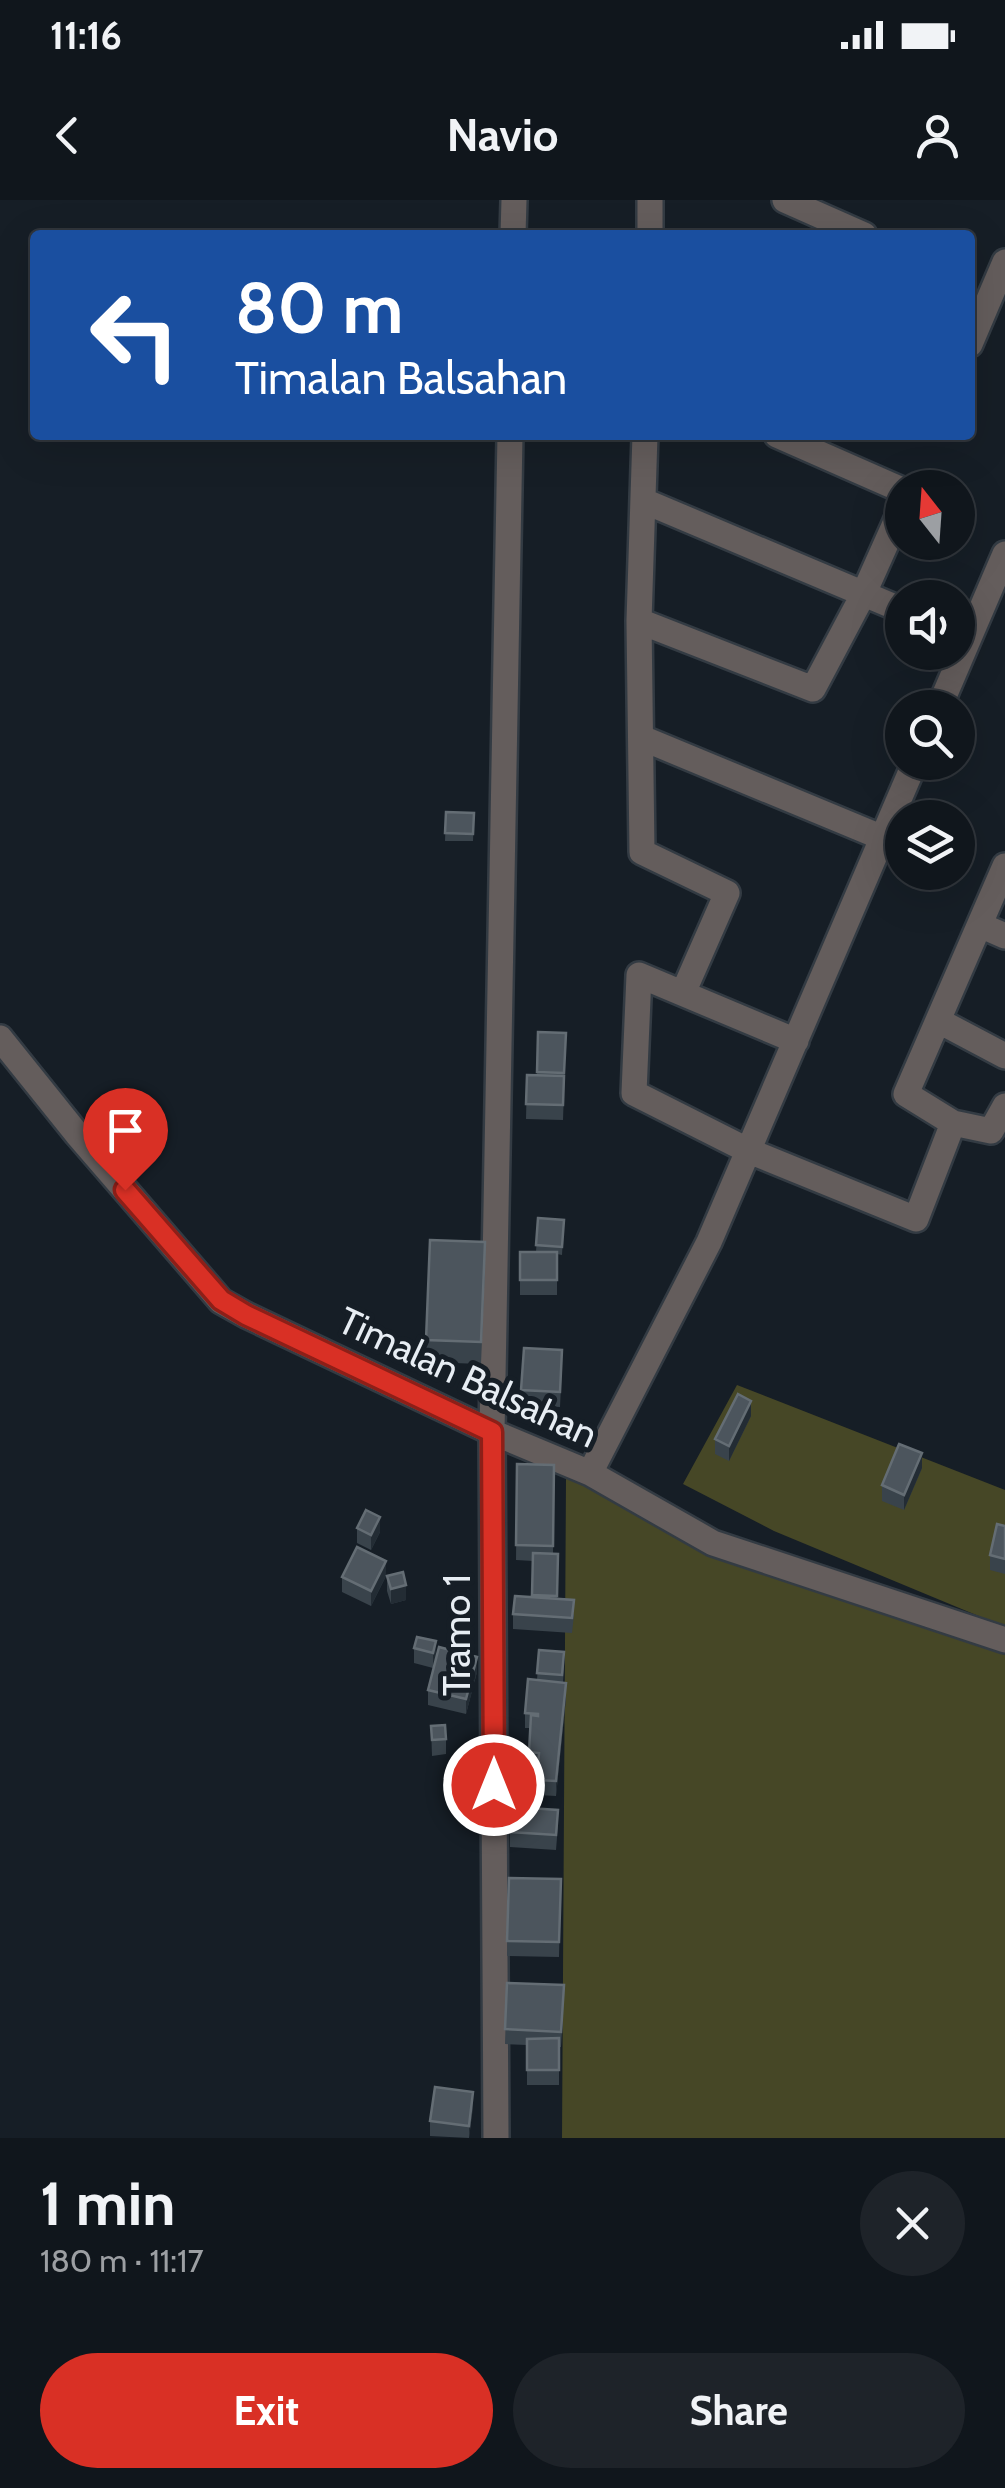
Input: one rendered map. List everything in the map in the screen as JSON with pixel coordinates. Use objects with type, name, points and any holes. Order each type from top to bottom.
[{"type":"street","points":[[513,230],[514,200]]},
{"type":"street","points":[[650,200],[650,230]]},
{"type":"street","points":[[785,200],[853,230]]},
{"type":"street","points":[[975,330],[989,290],[1005,262]]},
{"type":"street","name":"Tramo 1","points":[[496,2138],[492,1432],[510,440]]},
{"type":"street","points":[[645,440],[639,621],[642,852],[727,893],[683,993]]},
{"type":"street","points":[[788,440],[885,483]]},
{"type":"street","points":[[644,500],[885,602]]},
{"type":"street","points":[[639,621],[813,689],[885,546]]},
{"type":"street","points":[[975,614],[1005,554]]},
{"type":"street","points":[[642,738],[883,838]]},
{"type":"street","points":[[590,1473],[709,1242],[908,780]]},
{"type":"street","points":[[1005,866],[906,1094],[953,1123],[991,1131],[1005,1106]]},
{"type":"street","points":[[980,924],[1005,936]]},
{"type":"street","points":[[796,1041],[639,975],[634,1094],[749,1151],[916,1219],[953,1123]]},
{"type":"street","points":[[939,1021],[1005,1056]]},
{"type":"street","name":"Timalan Balsahan","points":[[0,1038],[77,1134],[221,1300],[263,1324],[492,1432],[590,1473],[714,1543],[1005,1640]]},
{"type":"green space","points":[[737,1385],[1005,1490],[1005,1627],[774,1531],[683,1484]]},
{"type":"green space","points":[[566,1477],[589,1480],[712,1547],[1005,1655],[1005,2138],[562,2138]]},
{"type":"building","points":[[446,812],[474,813],[473,834],[445,833]]},
{"type":"building","points":[[538,1032],[566,1033],[564,1073],[537,1072]]},
{"type":"building","points":[[527,1075],[564,1076],[563,1105],[526,1104]]},
{"type":"building","points":[[538,1218],[564,1220],[562,1247],[536,1245]]},
{"type":"building","points":[[430,1240],[485,1242],[481,1342],[426,1340]]},
{"type":"building","points":[[520,1252],[557,1252],[557,1280],[520,1280]]},
{"type":"building","points":[[524,1348],[562,1350],[560,1392],[521,1390]]},
{"type":"building","points":[[738,1394],[751,1401],[729,1446],[715,1439]]},
{"type":"building","points":[[899,1444],[922,1453],[904,1495],[882,1485]]},
{"type":"building","points":[[517,1464],[554,1465],[553,1546],[516,1545]]},
{"type":"building","points":[[366,1510],[380,1517],[371,1535],[357,1528]]},
{"type":"building","points":[[997,1524],[1005,1526],[1005,1559],[990,1555]]},
{"type":"building","points":[[357,1547],[386,1561],[371,1591],[342,1577]]},
{"type":"building","points":[[533,1553],[558,1554],[557,1596],[532,1595]]},
{"type":"building","points":[[403,1572],[406,1585],[391,1589],[387,1576]]},
{"type":"building","points":[[515,1596],[574,1600],[572,1618],[513,1614]]},
{"type":"building","points":[[465,1608],[467,1620],[454,1621],[452,1610]]},
{"type":"building","points":[[417,1637],[436,1641],[433,1653],[414,1648]]},
{"type":"building","points":[[439,1647],[477,1657],[466,1699],[428,1690]]},
{"type":"building","points":[[539,1650],[564,1652],[562,1675],[537,1673]]},
{"type":"building","points":[[528,1679],[566,1683],[556,1781],[537,1780],[539,1753],[529,1752],[531,1715],[538,1714],[525,1713]]},
{"type":"building","points":[[445,1725],[446,1739],[432,1740],[431,1726]]},
{"type":"building","points":[[512,1807],[558,1810],[556,1835],[510,1832]]},
{"type":"building","points":[[509,1878],[561,1879],[559,1942],[507,1941]]},
{"type":"building","points":[[507,1983],[564,1985],[561,2032],[505,2029]]},
{"type":"building","points":[[559,2038],[559,2070],[527,2070],[527,2039]]},
{"type":"building","points":[[435,2087],[473,2092],[469,2126],[430,2121]]},
{"type":"route","points":[[125,1190],[221,1300],[492,1432],[494,1785]]}]
